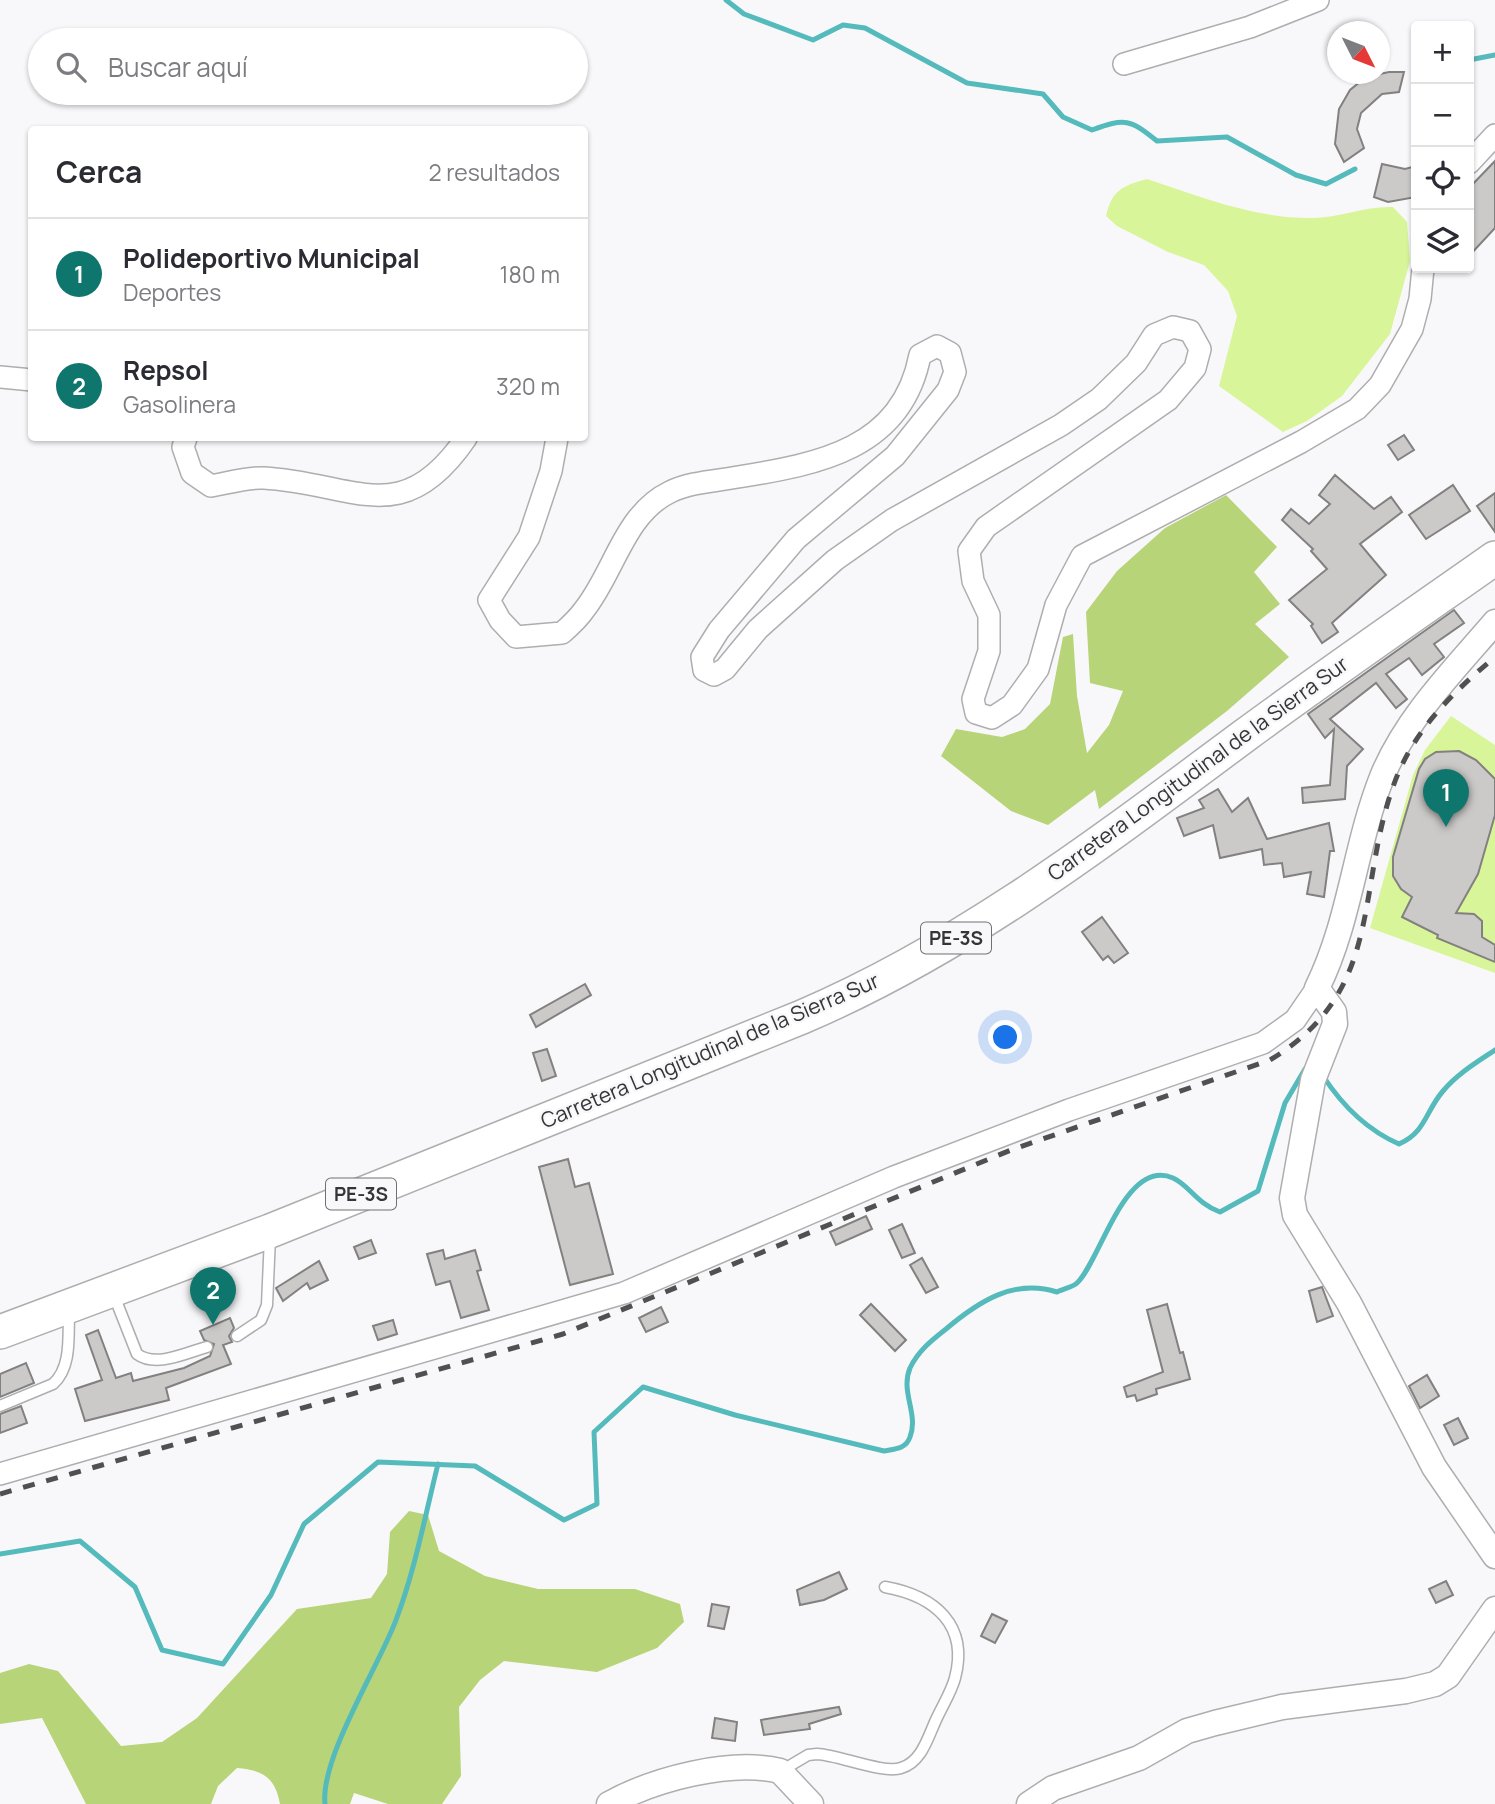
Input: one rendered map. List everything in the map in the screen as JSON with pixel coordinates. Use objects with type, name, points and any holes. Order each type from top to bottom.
[{"type":"highway","name":"Carretera Longitudinal de la Sierra Sur","points":[[0,1332],[270,1231],[802,1017],[916,962],[1076,859],[1495,558]]},
{"type":"street","points":[[1124,64],[1250,27],[1318,0]]},
{"type":"street","points":[[1474,158],[1495,135]]},
{"type":"street","points":[[557,441],[551,471],[528,537],[489,600],[500,620],[516,637],[562,633],[585,610],[640,514],[670,492],[706,482],[805,466],[863,442],[893,416],[915,383],[920,355],[937,346],[950,353],[955,372],[948,390],[895,456],[796,539],[719,630],[702,657],[704,670],[714,675],[725,670],[758,629],[835,560],[892,520],[1062,425],[1099,399],[1136,363],[1154,335],[1172,327],[1190,331],[1200,349],[1195,368],[1168,400],[986,527],[969,551],[974,581],[989,615],[989,651],[973,699],[976,713],[992,718],[1012,705],[1038,669],[1056,605],[1082,556],[1301,442],[1357,409],[1380,385],[1412,329],[1420,299],[1423,273]]},
{"type":"street","points":[[0,377],[28,380]]},
{"type":"street","points":[[185,441],[183,447],[192,473],[211,486],[261,478],[296,481],[351,495],[395,494],[419,486],[434,477],[464,441]]},
{"type":"street","points":[[0,1475],[624,1293],[894,1177],[1069,1110],[1263,1043],[1295,1020],[1317,988],[1332,952],[1373,802],[1391,755],[1421,709],[1495,622]]},
{"type":"street","points":[[1317,988],[1334,1012],[1335,1024],[1316,1071],[1292,1198],[1295,1215],[1349,1303],[1434,1467],[1495,1556]]},
{"type":"street","points":[[1029,1804],[1053,1788],[1139,1758],[1188,1731],[1215,1723],[1282,1707],[1406,1691],[1435,1684],[1448,1676],[1495,1608]]},
{"type":"street","points":[[609,1804],[632,1791],[736,1766],[780,1771],[811,1804]]},
{"type":"lane","points":[[237,1336],[261,1320],[267,1305],[270,1231]]},
{"type":"lane","points":[[113,1290],[136,1354],[144,1359],[155,1361],[206,1347]]},
{"type":"lane","points":[[0,1406],[53,1384],[60,1378],[66,1357],[69,1306]]},
{"type":"lane","points":[[780,1771],[808,1755],[817,1754],[899,1769],[913,1763],[921,1752],[954,1681],[959,1657],[957,1640],[951,1623],[942,1612],[917,1596],[885,1587]]},
{"type":"green space","points":[[1147,179],[1208,200],[1271,215],[1314,218],[1393,207],[1407,222],[1410,261],[1390,334],[1342,396],[1307,421],[1283,432],[1219,386],[1237,316],[1228,291],[1204,265],[1168,252],[1117,226],[1106,216],[1111,200],[1119,190]]},
{"type":"green space","points":[[1226,495],[1277,547],[1254,572],[1280,604],[1255,624],[1289,657],[1227,711],[1099,809],[1095,790],[1048,825],[1011,811],[941,756],[956,729],[1002,737],[1025,729],[1050,704],[1063,637],[1073,634],[1077,696],[1087,753],[1109,725],[1123,691],[1090,683],[1086,612],[1117,571],[1165,528]]},
{"type":"green space","points":[[1451,716],[1495,745],[1495,973],[1370,928],[1413,775],[1425,750]]},
{"type":"green space","points":[[409,1511],[428,1515],[439,1551],[485,1576],[538,1589],[635,1589],[680,1604],[684,1622],[657,1648],[597,1672],[504,1661],[480,1680],[459,1707],[461,1776],[442,1804],[388,1804],[354,1793],[350,1804],[280,1804],[275,1788],[267,1777],[261,1773],[237,1768],[218,1786],[211,1804],[86,1804],[42,1718],[0,1724],[0,1673],[29,1664],[58,1671],[121,1746],[162,1742],[197,1718],[297,1609],[371,1598],[387,1574],[390,1532]]},
{"type":"building","points":[[1390,72],[1404,72],[1399,92],[1382,94],[1361,113],[1357,129],[1364,148],[1344,162],[1335,144],[1339,109],[1350,90],[1357,84],[1390,84]]},
{"type":"building","points":[[1495,161],[1495,228],[1474,251],[1474,210],[1474,183]]},
{"type":"building","points":[[1382,164],[1405,169],[1411,167],[1411,198],[1388,202],[1374,197]]},
{"type":"building","points":[[1404,435],[1414,450],[1398,460],[1388,445]]},
{"type":"building","points":[[1335,475],[1374,509],[1391,497],[1402,512],[1360,544],[1386,575],[1332,623],[1338,632],[1322,643],[1311,626],[1313,624],[1289,600],[1327,569],[1311,551],[1313,549],[1282,520],[1291,509],[1309,524],[1330,504],[1319,495]]},
{"type":"building","points":[[1453,485],[1470,511],[1426,539],[1409,515]]},
{"type":"building","points":[[1495,493],[1495,532],[1477,506]]},
{"type":"building","points":[[1454,610],[1464,623],[1434,644],[1444,657],[1422,675],[1409,658],[1386,674],[1407,699],[1396,708],[1376,683],[1330,719],[1363,749],[1347,766],[1345,799],[1303,803],[1302,788],[1330,785],[1334,729],[1325,738],[1308,714]]},
{"type":"building","points":[[1459,751],[1476,760],[1495,779],[1495,815],[1478,874],[1456,913],[1474,914],[1482,921],[1482,937],[1495,945],[1495,962],[1437,938],[1438,935],[1402,917],[1412,897],[1401,889],[1393,876],[1393,857],[1419,769],[1425,759],[1436,752]]},
{"type":"building","points":[[1218,789],[1232,812],[1248,798],[1267,839],[1329,823],[1334,851],[1330,851],[1324,897],[1307,894],[1311,872],[1284,877],[1282,863],[1264,865],[1262,849],[1220,858],[1213,825],[1184,836],[1177,818],[1204,808],[1199,800]]},
{"type":"building","points":[[1102,917],[1128,953],[1114,963],[1108,956],[1103,960],[1082,932]]},
{"type":"building","points":[[585,984],[591,995],[536,1027],[530,1015]]},
{"type":"building","points":[[547,1049],[556,1076],[542,1081],[533,1053]]},
{"type":"building","points":[[568,1159],[575,1187],[589,1183],[613,1274],[570,1285],[539,1167]]},
{"type":"building","points":[[866,1216],[872,1229],[836,1245],[830,1232]]},
{"type":"building","points":[[902,1224],[915,1253],[902,1258],[889,1230]]},
{"type":"building","points":[[371,1240],[376,1253],[359,1259],[354,1247]]},
{"type":"building","points":[[443,1250],[445,1259],[475,1250],[481,1270],[477,1271],[489,1310],[461,1318],[450,1281],[436,1285],[427,1254]]},
{"type":"building","points":[[922,1258],[938,1287],[926,1293],[910,1265]]},
{"type":"building","points":[[319,1261],[328,1280],[310,1289],[307,1283],[283,1301],[276,1288]]},
{"type":"building","points":[[1322,1287],[1333,1316],[1317,1322],[1309,1291]]},
{"type":"building","points":[[871,1304],[906,1340],[895,1351],[860,1315]]},
{"type":"building","points":[[1167,1304],[1190,1379],[1156,1389],[1157,1394],[1137,1401],[1135,1395],[1127,1397],[1124,1387],[1163,1372],[1147,1310]]},
{"type":"building","points":[[661,1307],[668,1322],[646,1332],[639,1318]]},
{"type":"building","points":[[230,1318],[234,1328],[229,1336],[232,1342],[223,1345],[231,1364],[166,1388],[169,1400],[85,1421],[75,1389],[102,1380],[86,1335],[98,1330],[116,1378],[131,1373],[133,1381],[184,1368],[210,1356],[214,1344],[204,1340],[200,1331]]},
{"type":"building","points":[[393,1320],[397,1334],[378,1340],[373,1326]]},
{"type":"building","points":[[26,1363],[34,1383],[0,1397],[0,1374]]},
{"type":"building","points":[[1427,1375],[1439,1396],[1420,1408],[1409,1386]]},
{"type":"building","points":[[21,1406],[27,1423],[0,1433],[0,1414]]},
{"type":"building","points":[[1458,1418],[1468,1438],[1454,1445],[1444,1425]]},
{"type":"building","points":[[839,1572],[847,1589],[824,1600],[800,1605],[797,1590]]},
{"type":"building","points":[[1446,1581],[1453,1595],[1436,1603],[1429,1589]]},
{"type":"building","points":[[712,1604],[729,1607],[724,1629],[708,1626]]},
{"type":"building","points":[[992,1614],[1007,1621],[995,1643],[981,1636]]},
{"type":"building","points":[[839,1707],[841,1714],[809,1724],[810,1729],[764,1735],[761,1720]]},
{"type":"building","points":[[715,1718],[737,1722],[735,1741],[712,1738]]},
{"type":"waterway","points":[[726,0],[744,14],[813,40],[843,25],[865,28],[967,83],[1043,94],[1063,117],[1092,130],[1120,122],[1140,128],[1157,141],[1227,137],[1296,175],[1326,184],[1355,169]]},
{"type":"waterway","points":[[1474,59],[1495,55]]},
{"type":"waterway","points":[[1323,1076],[1356,1116],[1376,1132],[1399,1144],[1415,1134],[1449,1085],[1495,1050]]},
{"type":"waterway","points":[[0,1554],[80,1541],[135,1587],[162,1650],[223,1664],[271,1595],[304,1524],[378,1462],[475,1466],[564,1520],[597,1504],[594,1432],[643,1387],[735,1415],[884,1451],[900,1448],[908,1441],[912,1428],[907,1377],[921,1351],[958,1319],[997,1295],[1026,1288],[1057,1292],[1075,1284],[1086,1272],[1128,1196],[1141,1183],[1156,1176],[1173,1178],[1205,1204],[1220,1212],[1258,1191],[1285,1103],[1305,1069]]},
{"type":"waterway","points":[[325,1804],[326,1785],[341,1738],[403,1601],[438,1464]]},
{"type":"railway","points":[[0,1494],[563,1334],[1011,1150],[1270,1060],[1307,1033],[1332,1003],[1349,971],[1360,936],[1382,824],[1394,784],[1412,747],[1449,699],[1495,657]]},
{"type":"place","name":"Polideportivo Municipal","points":[[1446,827]]},
{"type":"place","name":"Repsol","points":[[213,1325]]}]
